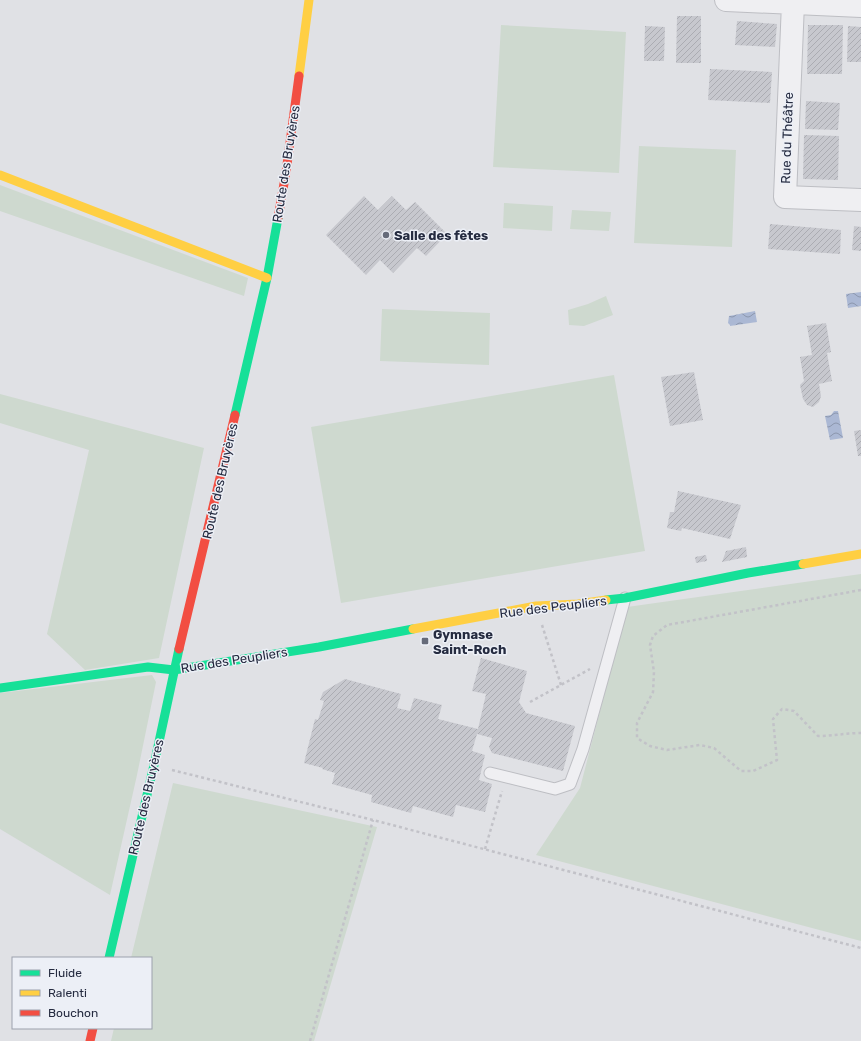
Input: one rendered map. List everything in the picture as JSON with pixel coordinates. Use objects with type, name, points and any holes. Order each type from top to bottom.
[{"type":"street","name":"Route des Bruyères","points":[[109,957],[154,765],[174,670],[267,278],[286,172],[309,0]]},
{"type":"street","points":[[726,0],[861,6]]},
{"type":"street","name":"Rue du Théâtre","points":[[793,3],[785,197],[861,200]]},
{"type":"street","points":[[0,175],[267,278]]},
{"type":"street","name":"Rue des Peupliers","points":[[0,688],[148,667],[174,670],[319,647],[536,606],[578,604],[624,598],[748,573],[861,554]]},
{"type":"street","points":[[90,1041],[93,1029]]},
{"type":"lane","points":[[490,773],[555,789],[570,784],[583,750],[624,598]]},
{"type":"path","points":[[861,590],[667,625],[653,636],[650,645],[654,672],[653,692],[637,724],[637,738],[650,746],[667,750],[700,745],[714,748],[741,771],[753,771],[777,760],[773,719],[782,709],[794,711],[818,736],[861,733]]},
{"type":"path","points":[[536,606],[561,685]]},
{"type":"path","points":[[530,702],[608,660]]},
{"type":"path","points":[[154,765],[373,820],[861,948]]},
{"type":"path","points":[[485,849],[506,777]]},
{"type":"path","points":[[310,1041],[373,820]]},
{"type":"shaded area","points":[[501,25],[626,32],[619,173],[493,167]]},
{"type":"shaded area","points":[[639,146],[736,150],[732,247],[634,243]]},
{"type":"shaded area","points":[[0,185],[248,278],[244,296],[0,211]]},
{"type":"shaded area","points":[[504,203],[553,206],[552,231],[503,228]]},
{"type":"shaded area","points":[[572,210],[611,212],[609,231],[570,229]]},
{"type":"shaded area","points":[[606,296],[613,315],[584,326],[569,325],[568,310],[588,304]]},
{"type":"shaded area","points":[[382,309],[490,313],[489,365],[380,361]]},
{"type":"shaded area","points":[[614,375],[645,551],[341,603],[311,427]]},
{"type":"shaded area","points":[[0,394],[204,448],[159,658],[85,670],[47,634],[89,450],[0,423]]},
{"type":"shaded area","points":[[861,574],[861,941],[536,855],[580,788],[627,607]]},
{"type":"shaded area","points":[[152,675],[156,682],[110,895],[0,829],[0,693]]},
{"type":"shaded area","points":[[173,783],[377,827],[314,1041],[111,1041],[114,1029],[152,1029],[152,957],[131,957]]},
{"type":"water","points":[[861,292],[861,306],[848,308],[846,294]]},
{"type":"water","points":[[755,311],[757,322],[730,326],[728,323],[729,316]]},
{"type":"water","points":[[834,411],[838,411],[843,438],[830,440],[825,416],[831,415]]},
{"type":"building","points":[[677,16],[701,16],[701,63],[676,63]]},
{"type":"building","points":[[737,21],[777,24],[775,47],[735,45]]},
{"type":"building","points":[[808,25],[843,25],[842,74],[807,74]]},
{"type":"building","points":[[645,26],[665,27],[664,61],[644,61]]},
{"type":"building","points":[[848,26],[861,27],[861,62],[847,62]]},
{"type":"building","points":[[710,69],[772,72],[770,103],[708,100]]},
{"type":"building","points":[[806,101],[840,103],[838,130],[805,129]]},
{"type":"building","points":[[804,135],[839,136],[838,180],[803,179]]},
{"type":"building","name":"Salle des fêtes","points":[[364,196],[378,210],[392,196],[406,210],[415,202],[447,234],[426,256],[417,248],[393,273],[380,260],[366,275],[326,235]]},
{"type":"building","points":[[770,224],[841,230],[840,254],[768,249]]},
{"type":"building","points":[[854,226],[861,227],[861,251],[852,250]]},
{"type":"building","points":[[826,323],[831,352],[827,353],[832,381],[819,384],[821,396],[819,402],[813,407],[807,405],[803,399],[800,385],[804,381],[800,357],[812,355],[807,326]]},
{"type":"building","points":[[694,372],[703,420],[670,426],[661,377]]},
{"type":"building","points":[[861,430],[861,456],[858,456],[854,431]]},
{"type":"building","points":[[678,491],[741,505],[730,539],[682,528],[681,531],[667,528],[670,512],[674,512]]},
{"type":"building","points":[[746,547],[747,557],[722,562],[726,551]]},
{"type":"building","points":[[706,555],[707,561],[696,563],[695,557]]},
{"type":"building","points":[[481,658],[527,671],[519,702],[526,713],[575,726],[563,771],[492,753],[489,747],[492,738],[477,734],[472,751],[485,755],[479,780],[492,784],[485,812],[456,805],[453,817],[413,806],[411,813],[371,802],[372,795],[332,784],[335,773],[304,763],[315,719],[318,720],[324,701],[320,700],[323,692],[345,679],[401,694],[397,708],[410,711],[414,698],[442,705],[438,719],[478,729],[486,694],[472,691]]},
{"type":"traffic: fast","points":[[235,415],[267,278],[278,218]]},
{"type":"traffic: fast","points":[[606,600],[625,598],[748,573],[803,564]]},
{"type":"traffic: fast","points":[[0,688],[148,667],[174,670],[319,647],[413,629]]},
{"type":"traffic: fast","points":[[109,957],[154,765],[179,649]]},
{"type":"traffic: slow","points":[[299,76],[309,0]]},
{"type":"traffic: slow","points":[[0,175],[267,278]]},
{"type":"traffic: slow","points":[[803,564],[861,554]]},
{"type":"traffic: slow","points":[[413,629],[536,606],[578,604],[606,600]]},
{"type":"traffic: jam","points":[[278,218],[299,76]]},
{"type":"traffic: jam","points":[[179,649],[235,415]]},
{"type":"traffic: jam","points":[[90,1041],[93,1029]]},
{"type":"place","name":"Salle des fêtes","points":[[386,235]]},
{"type":"place","name":"Gymnase Saint-Roch","points":[[425,641]]}]
